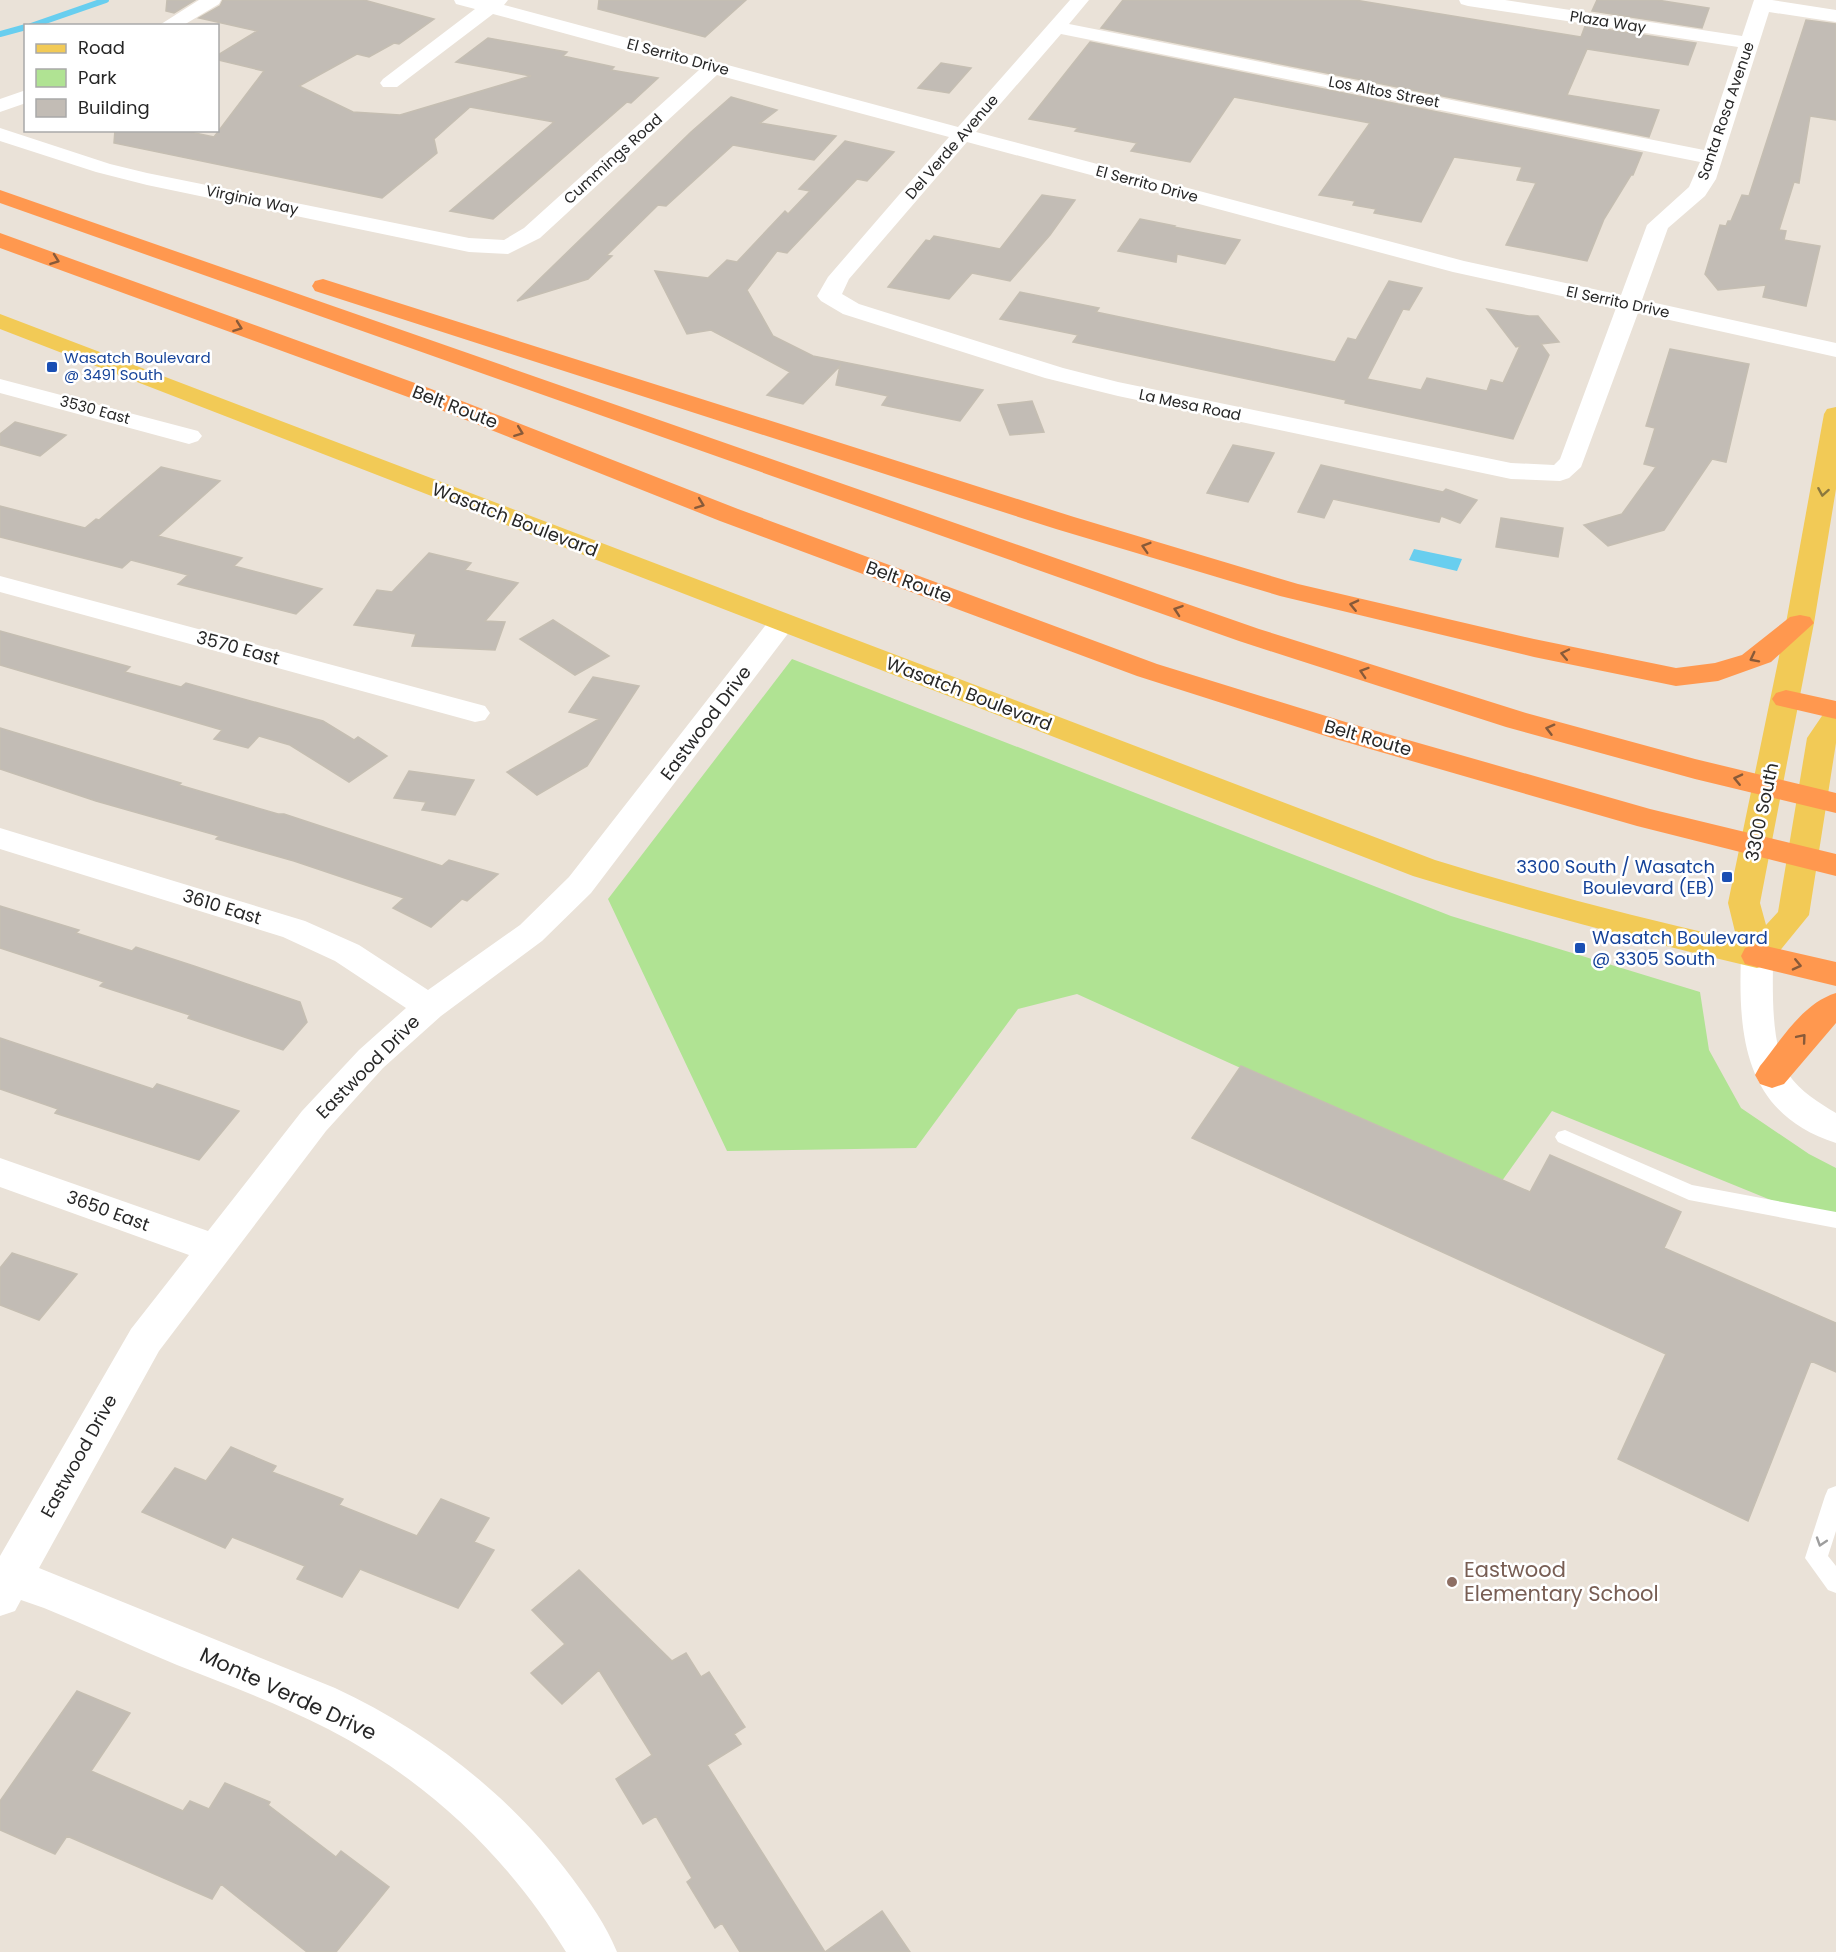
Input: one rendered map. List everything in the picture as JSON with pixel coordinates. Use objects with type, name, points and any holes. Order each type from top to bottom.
[{"type":"highway","points":[[0,194],[269,269],[1065,523],[1301,592],[1534,648],[1676,676],[1718,672],[1752,661],[1800,623]]},
{"type":"highway","points":[[0,194],[1249,635],[1516,720],[1695,769],[1836,803]]},
{"type":"highway","name":"Belt Route","points":[[0,240],[417,392],[729,515],[1146,670],[1342,731],[1584,800],[1836,866]]},
{"type":"highway","points":[[1786,699],[1836,710]]},
{"type":"highway","points":[[1757,956],[1836,974]]},
{"type":"highway","points":[[1772,1075],[1818,1019],[1836,1005]]},
{"type":"main road","name":"Wasatch Boulevard","points":[[0,321],[1424,868],[1539,903],[1645,931],[1757,956]]},
{"type":"main road","name":"3300 South","points":[[1757,956],[1744,903],[1786,699],[1836,414]]},
{"type":"main road","points":[[1757,956],[1793,915],[1829,728]]},
{"type":"street","points":[[170,24],[212,0]]},
{"type":"street","name":"El Serrito Drive","points":[[463,0],[494,4],[962,135],[1461,267],[1836,350]]},
{"type":"street","name":"Del Verde Avenue","points":[[829,296],[839,277],[1080,0]]},
{"type":"street","name":"Plaza Way","points":[[1468,0],[1749,43]]},
{"type":"street","points":[[1762,3],[1836,16]]},
{"type":"street","name":"Santa Rosa Avenue","points":[[1560,473],[1572,462],[1658,225],[1697,190],[1705,179],[1762,3]]},
{"type":"street","points":[[390,83],[494,4]]},
{"type":"street","name":"Los Altos Street","points":[[1056,27],[1712,158]]},
{"type":"street","name":"Cummings Road","points":[[508,247],[532,232],[714,67]]},
{"type":"street","points":[[0,106],[24,97]]},
{"type":"street","name":"Virginia Way","points":[[0,134],[103,168],[147,179],[469,245],[508,247]]},
{"type":"street","name":"La Mesa Road","points":[[829,296],[851,309],[1054,373],[1107,387],[1511,471],[1560,473]]},
{"type":"street","name":"3530 East","points":[[0,386],[189,436]]},
{"type":"street","name":"3570 East","points":[[0,584],[476,714]]},
{"type":"street","name":"Eastwood Drive","points":[[4,1583],[133,1361],[167,1311],[328,1104],[371,1059],[429,1007],[531,933],[580,885],[782,623]]},
{"type":"street","name":"3610 East","points":[[0,838],[294,929],[339,949],[429,1007]]},
{"type":"street","points":[[1757,956],[1756,1007],[1772,1075],[1797,1105],[1836,1129]]},
{"type":"street","name":"3650 East","points":[[0,1172],[215,1250]]},
{"type":"street","name":"Monte Verde Drive","points":[[4,1583],[103,1613],[306,1697],[363,1725],[417,1758],[468,1798],[514,1844],[558,1897],[593,1952]]},
{"type":"lane","points":[[1565,1137],[1689,1192],[1836,1220]]},
{"type":"lane","points":[[1836,1496],[1816,1558],[1836,1583]]},
{"type":"green space","points":[[792,659],[1451,916],[1700,992],[1709,1050],[1741,1108],[1809,1154],[1836,1168],[1836,1213],[1783,1205],[1552,1111],[1499,1185],[1077,994],[1018,1009],[916,1148],[727,1151],[608,899]]},
{"type":"water","points":[[1414,549],[1462,559],[1457,571],[1409,560]]},
{"type":"building","points":[[167,0],[195,0],[174,13],[166,11]]},
{"type":"building","points":[[223,0],[364,0],[434,19],[399,44],[394,43],[369,57],[357,54],[299,86],[353,112],[400,115],[531,76],[456,62],[488,38],[567,52],[563,56],[614,67],[611,70],[658,78],[631,103],[627,102],[493,219],[450,211],[554,122],[470,107],[434,139],[437,153],[382,198],[114,143],[115,132],[190,132],[214,137],[219,132],[264,71],[219,60],[219,54],[257,31],[199,18],[220,6]]},
{"type":"building","points":[[599,0],[746,0],[705,37],[598,9]]},
{"type":"building","points":[[1123,0],[1355,0],[1581,37],[1585,26],[1696,43],[1688,65],[1587,49],[1567,95],[1659,110],[1649,137],[1101,28]]},
{"type":"building","points":[[1597,0],[1657,0],[1709,8],[1702,28],[1592,11]]},
{"type":"building","points":[[1806,20],[1836,24],[1836,120],[1810,116],[1799,183],[1794,182],[1779,230],[1786,231],[1784,240],[1820,246],[1806,306],[1763,297],[1766,285],[1718,290],[1705,274],[1720,225],[1726,226],[1728,221],[1731,221],[1742,195],[1749,196]]},
{"type":"building","points":[[1090,42],[1642,153],[1633,175],[1604,219],[1587,261],[1506,245],[1536,183],[1517,180],[1522,167],[1454,157],[1421,222],[1374,213],[1376,209],[1353,205],[1355,201],[1319,195],[1370,123],[1234,97],[1190,162],[1131,151],[1137,143],[1075,131],[1078,128],[1029,119]]},
{"type":"building","points":[[941,63],[971,68],[949,93],[918,88]]},
{"type":"building","points":[[731,97],[777,110],[760,123],[836,136],[814,160],[733,145],[666,206],[658,205],[607,255],[612,256],[588,279],[517,301],[691,132]]},
{"type":"building","points":[[845,141],[894,152],[867,181],[857,179],[787,253],[777,251],[747,290],[773,336],[813,356],[983,390],[960,421],[882,405],[888,396],[836,385],[840,366],[803,404],[767,395],[790,372],[711,330],[687,334],[655,271],[708,278],[727,260],[737,262],[785,211],[788,214],[810,191],[799,189]]},
{"type":"building","points":[[1042,195],[1075,200],[1050,235],[1010,281],[972,273],[949,299],[888,287],[926,240],[930,241],[934,236],[1000,249]]},
{"type":"building","points":[[1140,219],[1240,240],[1225,264],[1177,254],[1176,262],[1118,251]]},
{"type":"building","points":[[1389,281],[1422,288],[1409,310],[1403,309],[1367,379],[1421,390],[1427,378],[1487,391],[1491,380],[1503,383],[1520,346],[1516,347],[1487,309],[1538,316],[1559,342],[1541,344],[1549,355],[1513,439],[1345,403],[1346,400],[1073,342],[1078,335],[1000,319],[1020,292],[1099,308],[1096,312],[1335,362],[1348,338],[1356,340]]},
{"type":"building","points":[[1670,349],[1749,364],[1726,462],[1712,459],[1664,530],[1608,546],[1584,525],[1622,514],[1656,467],[1644,464],[1655,428],[1646,426]]},
{"type":"building","points":[[1032,401],[1044,432],[1010,435],[998,405]]},
{"type":"building","points":[[15,422],[66,435],[40,456],[0,445],[0,434]]},
{"type":"building","points":[[1233,445],[1274,453],[1248,502],[1207,493]]},
{"type":"building","points":[[1321,465],[1443,492],[1446,489],[1477,500],[1460,523],[1441,516],[1439,522],[1333,499],[1324,518],[1298,512]]},
{"type":"building","points":[[161,467],[220,481],[158,536],[242,558],[234,566],[322,589],[296,614],[178,584],[188,575],[131,560],[122,568],[0,537],[0,506],[85,528],[96,519],[99,520]]},
{"type":"building","points":[[1501,518],[1563,528],[1558,557],[1496,547]]},
{"type":"building","points":[[429,553],[471,563],[465,570],[518,583],[485,621],[505,622],[495,650],[412,646],[416,634],[354,625],[377,590],[392,592]]},
{"type":"building","points":[[553,620],[609,656],[575,675],[520,639]]},
{"type":"building","points":[[0,631],[130,667],[125,672],[181,687],[186,683],[323,721],[354,740],[358,737],[387,756],[349,782],[290,745],[259,736],[248,748],[214,739],[222,730],[0,665]]},
{"type":"building","points":[[593,677],[639,686],[587,766],[537,795],[507,772],[599,719],[569,712]]},
{"type":"building","points":[[0,728],[181,783],[179,785],[284,814],[442,866],[449,860],[498,874],[467,901],[462,899],[431,927],[393,908],[404,898],[294,861],[216,839],[219,836],[96,801],[0,769]]},
{"type":"building","points":[[409,771],[474,780],[455,815],[422,810],[426,802],[394,798]]},
{"type":"building","points":[[0,906],[79,930],[76,933],[132,951],[136,947],[300,1002],[307,1022],[283,1050],[188,1018],[190,1015],[100,986],[104,982],[0,948]]},
{"type":"building","points":[[0,1038],[153,1089],[157,1084],[239,1111],[199,1160],[55,1113],[58,1109],[0,1089]]},
{"type":"building","points":[[1241,1066],[1530,1192],[1550,1155],[1681,1212],[1664,1248],[1836,1323],[1836,1372],[1811,1361],[1748,1521],[1618,1459],[1666,1354],[1192,1138]]},
{"type":"building","points":[[12,1253],[77,1274],[39,1320],[0,1305],[0,1268]]},
{"type":"building","points":[[231,1447],[276,1466],[272,1472],[343,1499],[339,1505],[417,1536],[441,1499],[489,1518],[474,1542],[494,1550],[458,1608],[360,1569],[342,1597],[297,1579],[305,1566],[232,1537],[225,1548],[142,1512],[175,1468],[206,1481]]},
{"type":"building","points":[[579,1570],[672,1661],[686,1653],[701,1677],[709,1672],[745,1727],[734,1734],[741,1744],[707,1765],[825,1952],[740,1952],[722,1923],[715,1928],[687,1882],[692,1878],[656,1816],[643,1824],[616,1779],[652,1755],[599,1670],[562,1704],[531,1673],[565,1644],[532,1610]]},
{"type":"building","points":[[77,1691],[130,1713],[91,1771],[183,1811],[190,1801],[209,1809],[225,1783],[270,1802],[268,1805],[336,1857],[341,1851],[389,1887],[336,1952],[307,1952],[221,1884],[212,1899],[67,1836],[55,1854],[0,1830],[0,1801]]},
{"type":"building","points":[[882,1911],[910,1952],[825,1952]]},
{"type":"waterway","points":[[37,24],[106,0]]},
{"type":"waterway","points":[[0,34],[24,28]]},
{"type":"place","name":"Wasatch Boulevard @ 3491 South","points":[[52,367]]},
{"type":"place","name":"3300 South / Wasatch Boulevard (EB)","points":[[1727,877]]},
{"type":"place","name":"Wasatch Boulevard @ 3305 South","points":[[1580,948]]},
{"type":"place","name":"Eastwood Elementary School","points":[[1452,1582]]}]
